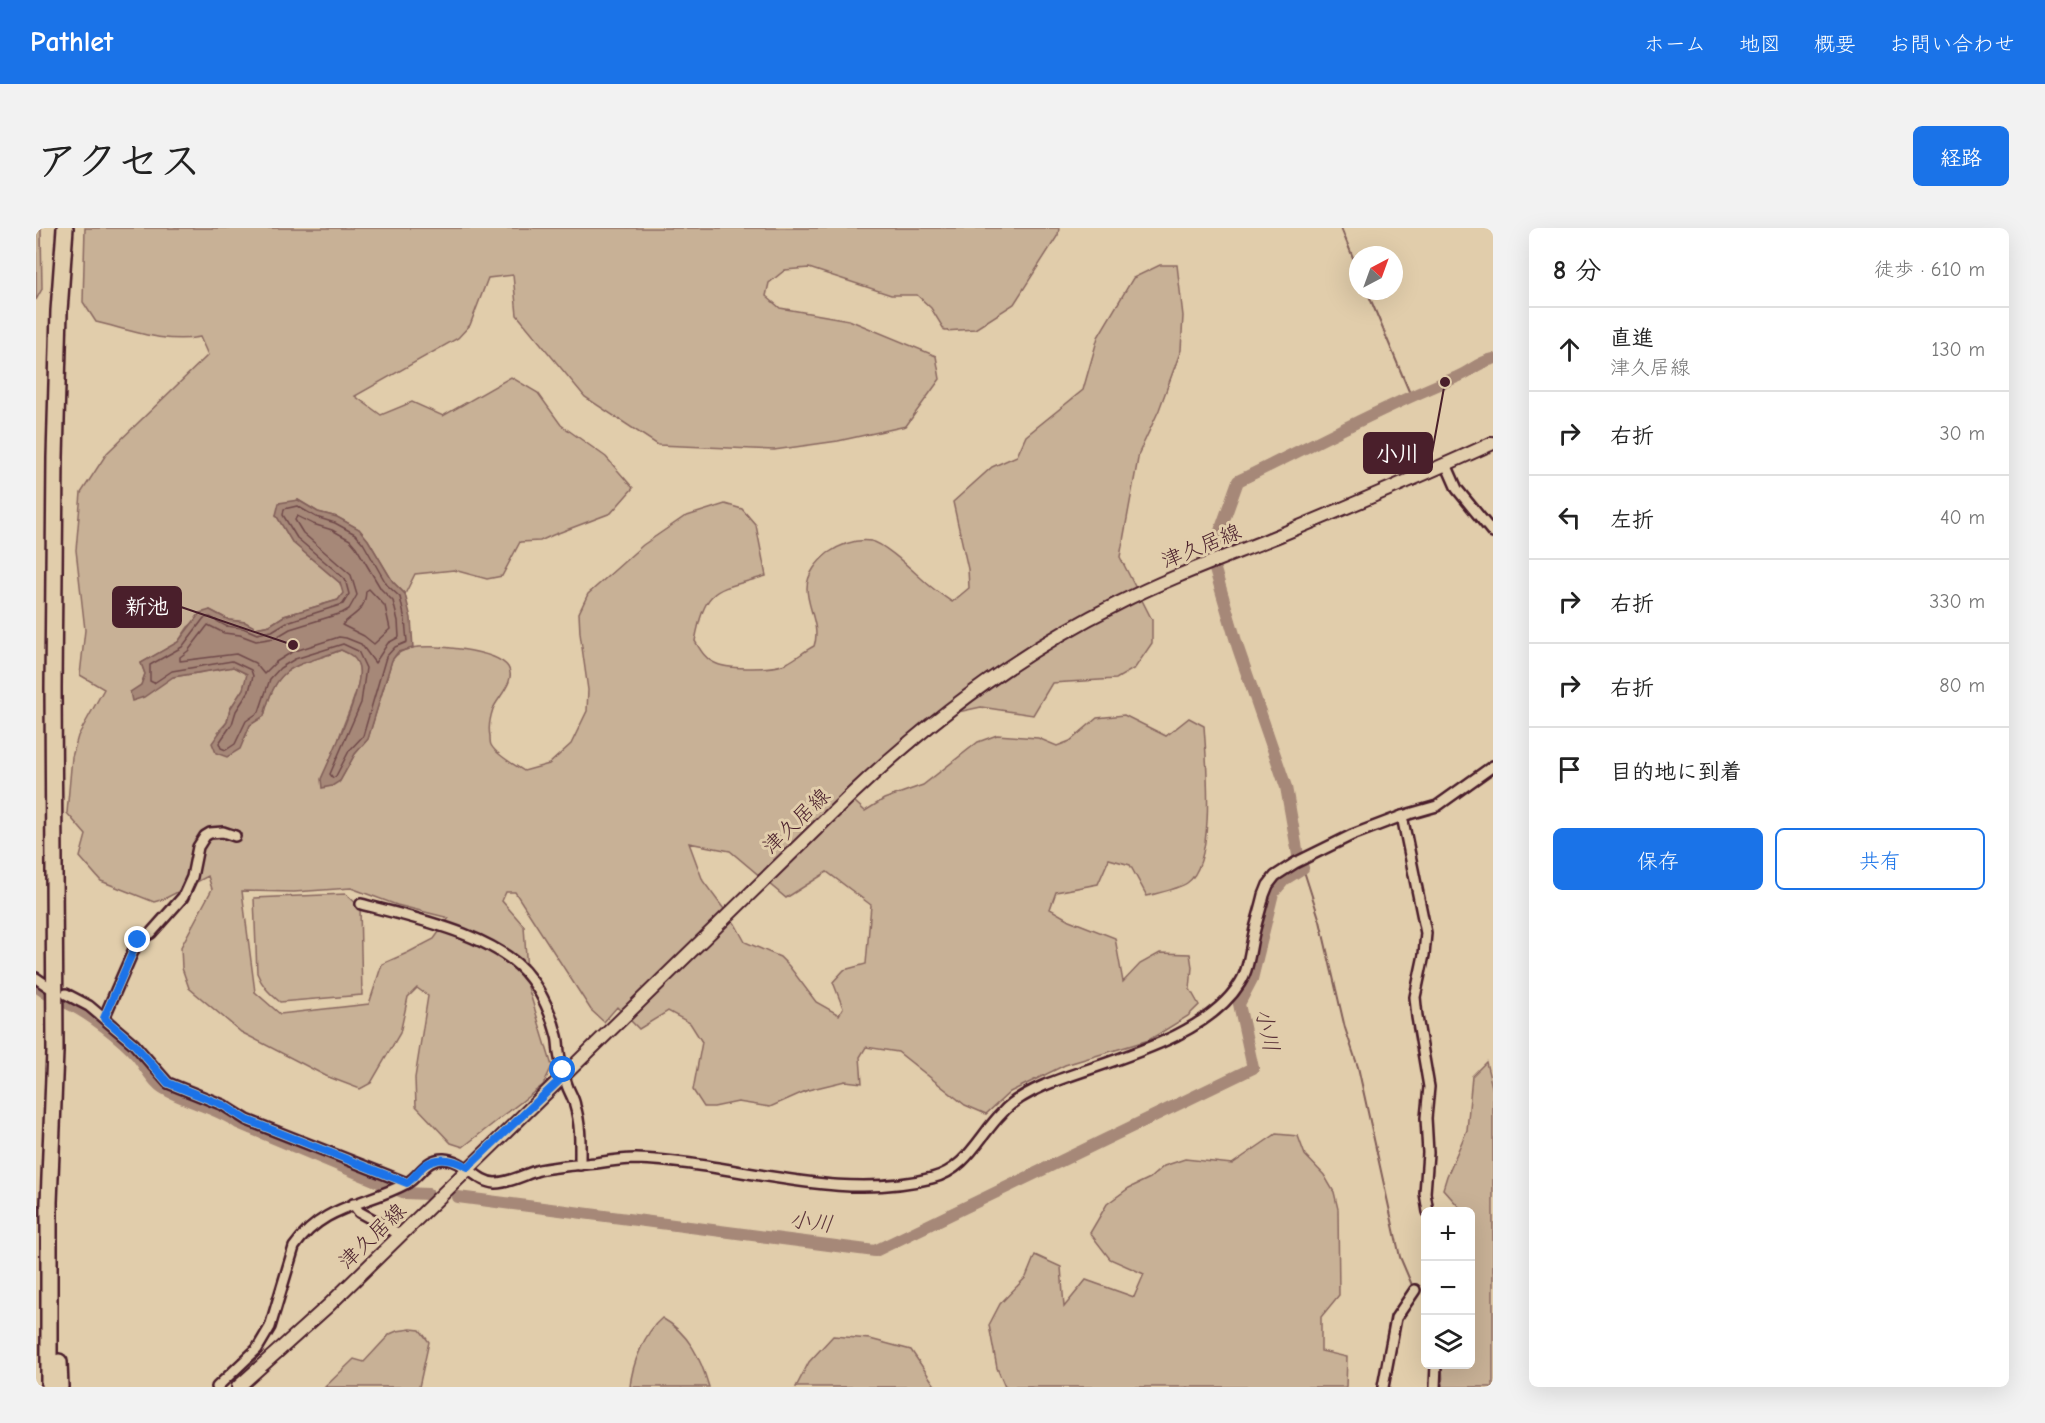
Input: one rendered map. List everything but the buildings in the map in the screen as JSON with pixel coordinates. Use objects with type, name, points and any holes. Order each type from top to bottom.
[{"type":"highway","points":[[49,1387],[49,1202],[55,1052],[55,457],[59,311],[65,228]]},
{"type":"highway","points":[[54,670],[57,694],[60,1387]]},
{"type":"main road","name":"津久居線","points":[[238,1387],[328,1306],[853,793],[884,764],[950,710],[998,675],[1084,621],[1117,604],[1493,443]]},
{"type":"street","points":[[1446,464],[1457,489],[1493,533]]},
{"type":"street","points":[[217,1387],[257,1349],[270,1327],[294,1247],[302,1236],[329,1214],[400,1186],[425,1165],[437,1160],[445,1159],[468,1167],[483,1179],[495,1183],[543,1170],[633,1159],[669,1161],[854,1187],[940,1175],[961,1164],[1004,1110],[1028,1093],[1140,1052],[1204,1020],[1240,984],[1268,885],[1275,876],[1295,863],[1352,836],[1402,816],[1437,806],[1493,766]]},
{"type":"street","points":[[1402,816],[1426,933],[1415,997],[1429,1087],[1426,1118],[1428,1153],[1425,1193],[1427,1207]]},
{"type":"street","points":[[104,1018],[138,940],[151,933],[183,897],[192,877],[198,847],[205,836],[210,833],[223,832],[235,836]]},
{"type":"street","points":[[361,904],[420,919],[483,942],[510,957],[532,979],[558,1036],[559,1056],[575,1103],[580,1128],[580,1165]]},
{"type":"street","points":[[36,978],[50,987]]},
{"type":"street","points":[[66,994],[84,1002],[134,1044],[168,1083],[223,1105],[247,1120],[400,1186]]},
{"type":"street","points":[[353,1204],[359,1212],[401,1235]]},
{"type":"street","points":[[1383,1387],[1396,1318],[1415,1290]]},
{"type":"street","points":[[246,1360],[251,1375]]},
{"type":"street","points":[[1435,1387],[1436,1369]]},
{"type":"shaded area","points":[[36,228],[41,228],[42,289],[36,300]]},
{"type":"shaded area","points":[[85,228],[1059,228],[1058,235],[1014,304],[975,329],[945,331],[931,308],[917,295],[891,295],[809,268],[785,270],[769,283],[766,296],[780,308],[849,320],[936,356],[940,379],[906,426],[838,441],[774,450],[658,445],[585,397],[517,315],[513,275],[488,278],[470,325],[458,338],[355,396],[381,415],[412,402],[443,416],[511,377],[538,393],[561,425],[606,457],[633,488],[611,513],[540,541],[520,542],[502,576],[487,579],[454,570],[415,574],[405,594],[393,582],[359,529],[337,517],[318,512],[298,500],[276,515],[292,542],[340,583],[344,593],[338,600],[284,616],[270,625],[255,628],[245,622],[229,620],[210,610],[188,627],[178,642],[141,663],[145,674],[141,685],[234,667],[248,675],[243,689],[230,709],[227,722],[218,732],[245,738],[250,725],[264,716],[275,685],[290,669],[341,650],[351,654],[358,664],[359,673],[355,696],[339,739],[340,781],[355,754],[368,739],[392,660],[402,651],[420,647],[477,652],[501,661],[508,667],[510,678],[508,684],[495,705],[490,719],[491,745],[501,756],[524,771],[549,764],[571,744],[587,711],[588,690],[579,613],[588,594],[643,545],[684,517],[725,504],[742,509],[756,525],[766,576],[724,588],[709,600],[699,623],[695,641],[707,658],[717,664],[741,668],[773,667],[787,663],[814,646],[816,632],[807,583],[814,568],[824,556],[848,543],[871,541],[877,543],[893,553],[952,602],[969,588],[968,569],[953,502],[992,467],[1017,456],[1026,436],[1083,390],[1098,337],[1133,278],[1160,265],[1177,265],[1183,316],[1181,350],[1159,410],[1139,453],[1120,557],[1152,620],[1152,643],[1135,668],[1116,679],[1052,683],[1033,715],[981,707],[926,719],[844,792],[865,811],[884,799],[923,785],[978,742],[997,735],[1038,738],[1057,746],[1070,741],[1097,718],[1124,715],[1166,736],[1189,718],[1204,726],[1207,785],[1206,833],[1203,855],[1196,872],[1187,883],[1147,896],[1130,865],[1109,859],[1098,884],[1056,892],[1050,909],[1069,920],[1115,938],[1123,982],[1140,964],[1160,953],[1190,954],[1192,967],[1190,989],[1199,1005],[1188,1016],[1149,1040],[1065,1065],[1010,1092],[986,1114],[965,1105],[898,1052],[866,1047],[860,1057],[862,1083],[845,1081],[808,1090],[770,1107],[738,1102],[704,1107],[693,1090],[702,1042],[690,1023],[668,1011],[639,1029],[617,1007],[604,1022],[591,1010],[515,892],[506,892],[502,901],[524,926],[528,987],[552,1066],[543,1085],[463,1147],[451,1143],[416,1106],[415,1078],[428,996],[417,988],[408,997],[400,1033],[371,1083],[360,1089],[326,1076],[241,1032],[189,988],[182,968],[181,947],[212,889],[208,876],[154,902],[101,881],[80,857],[86,835],[67,813],[72,757],[78,736],[104,689],[80,675],[85,630],[76,550],[81,493],[107,453],[208,355],[200,337],[174,339],[96,322],[83,302]],"holes":[[[689,843],[730,851],[786,898],[827,872],[871,905],[866,964],[844,970],[833,982],[843,1008],[839,1015],[816,1002],[780,957],[745,942],[735,924],[703,881]],[[351,888],[397,905],[449,918],[434,939],[382,964],[369,1004],[280,1014],[255,992],[242,891],[294,892]]]},
{"type":"shaded area","points":[[346,894],[360,907],[362,995],[280,1002],[266,989],[257,973],[254,898]]},
{"type":"shaded area","points":[[1486,1062],[1493,1091],[1493,1387],[1443,1387],[1442,1369],[1475,1369],[1475,1207],[1459,1207],[1443,1189],[1467,1130],[1472,1076]]},
{"type":"shaded area","points":[[1276,1134],[1298,1136],[1305,1155],[1324,1175],[1334,1192],[1338,1209],[1339,1295],[1321,1317],[1321,1351],[1347,1357],[1346,1387],[1005,1387],[997,1368],[989,1325],[1000,1304],[1026,1277],[1035,1255],[1061,1267],[1064,1307],[1086,1280],[1134,1297],[1144,1274],[1110,1259],[1090,1233],[1107,1204],[1129,1188],[1150,1178],[1164,1166],[1185,1159],[1232,1164]]},
{"type":"shaded area","points":[[662,1318],[687,1339],[698,1357],[709,1387],[630,1387],[633,1369],[644,1341]]},
{"type":"shaded area","points":[[411,1329],[420,1330],[429,1342],[419,1387],[325,1387],[354,1359],[364,1362],[390,1334]]},
{"type":"shaded area","points":[[833,1336],[870,1339],[911,1350],[936,1387],[796,1387],[809,1362]]},
{"type":"water","points":[[298,500],[318,512],[337,517],[359,529],[393,582],[405,594],[411,618],[413,648],[398,652],[392,660],[368,739],[355,754],[340,781],[322,788],[321,779],[353,703],[359,674],[358,664],[353,657],[341,650],[311,660],[282,676],[269,698],[264,716],[250,725],[240,749],[227,757],[216,753],[212,743],[227,722],[230,709],[243,689],[247,674],[233,667],[173,677],[144,697],[132,701],[130,692],[141,685],[145,674],[141,663],[178,642],[200,613],[210,610],[229,620],[245,622],[256,628],[270,625],[284,616],[338,600],[343,593],[340,583],[292,542],[276,515],[279,503]]},
{"type":"waterway","points":[[1341,228],[1349,248]]},
{"type":"waterway","points":[[1371,300],[1411,396]]},
{"type":"waterway","name":"小川","points":[[458,1197],[875,1251],[1253,1068],[1239,1004],[1252,979],[1273,893],[1284,880],[1303,868],[1298,855],[1286,787],[1238,648],[1211,556],[1238,481],[1493,359]]},
{"type":"waterway","points":[[1303,868],[1320,921],[1345,1028],[1358,1067],[1400,1257],[1412,1285],[1410,1290]]},
{"type":"waterway","name":"小川","points":[[36,986],[49,995]]},
{"type":"waterway","name":"小川","points":[[67,1003],[114,1034],[137,1056],[155,1081],[172,1093],[405,1193],[428,1194]]},
{"type":"place","name":"小川","points":[[1445,382]]},
{"type":"place","name":"新池","points":[[293,645]]},
{"type":"route","points":[[138,940],[104,1018],[141,1051],[164,1080],[184,1091],[223,1105],[247,1120],[407,1183],[425,1165],[437,1160],[445,1159],[468,1167],[564,1076],[563,1070]]}]
